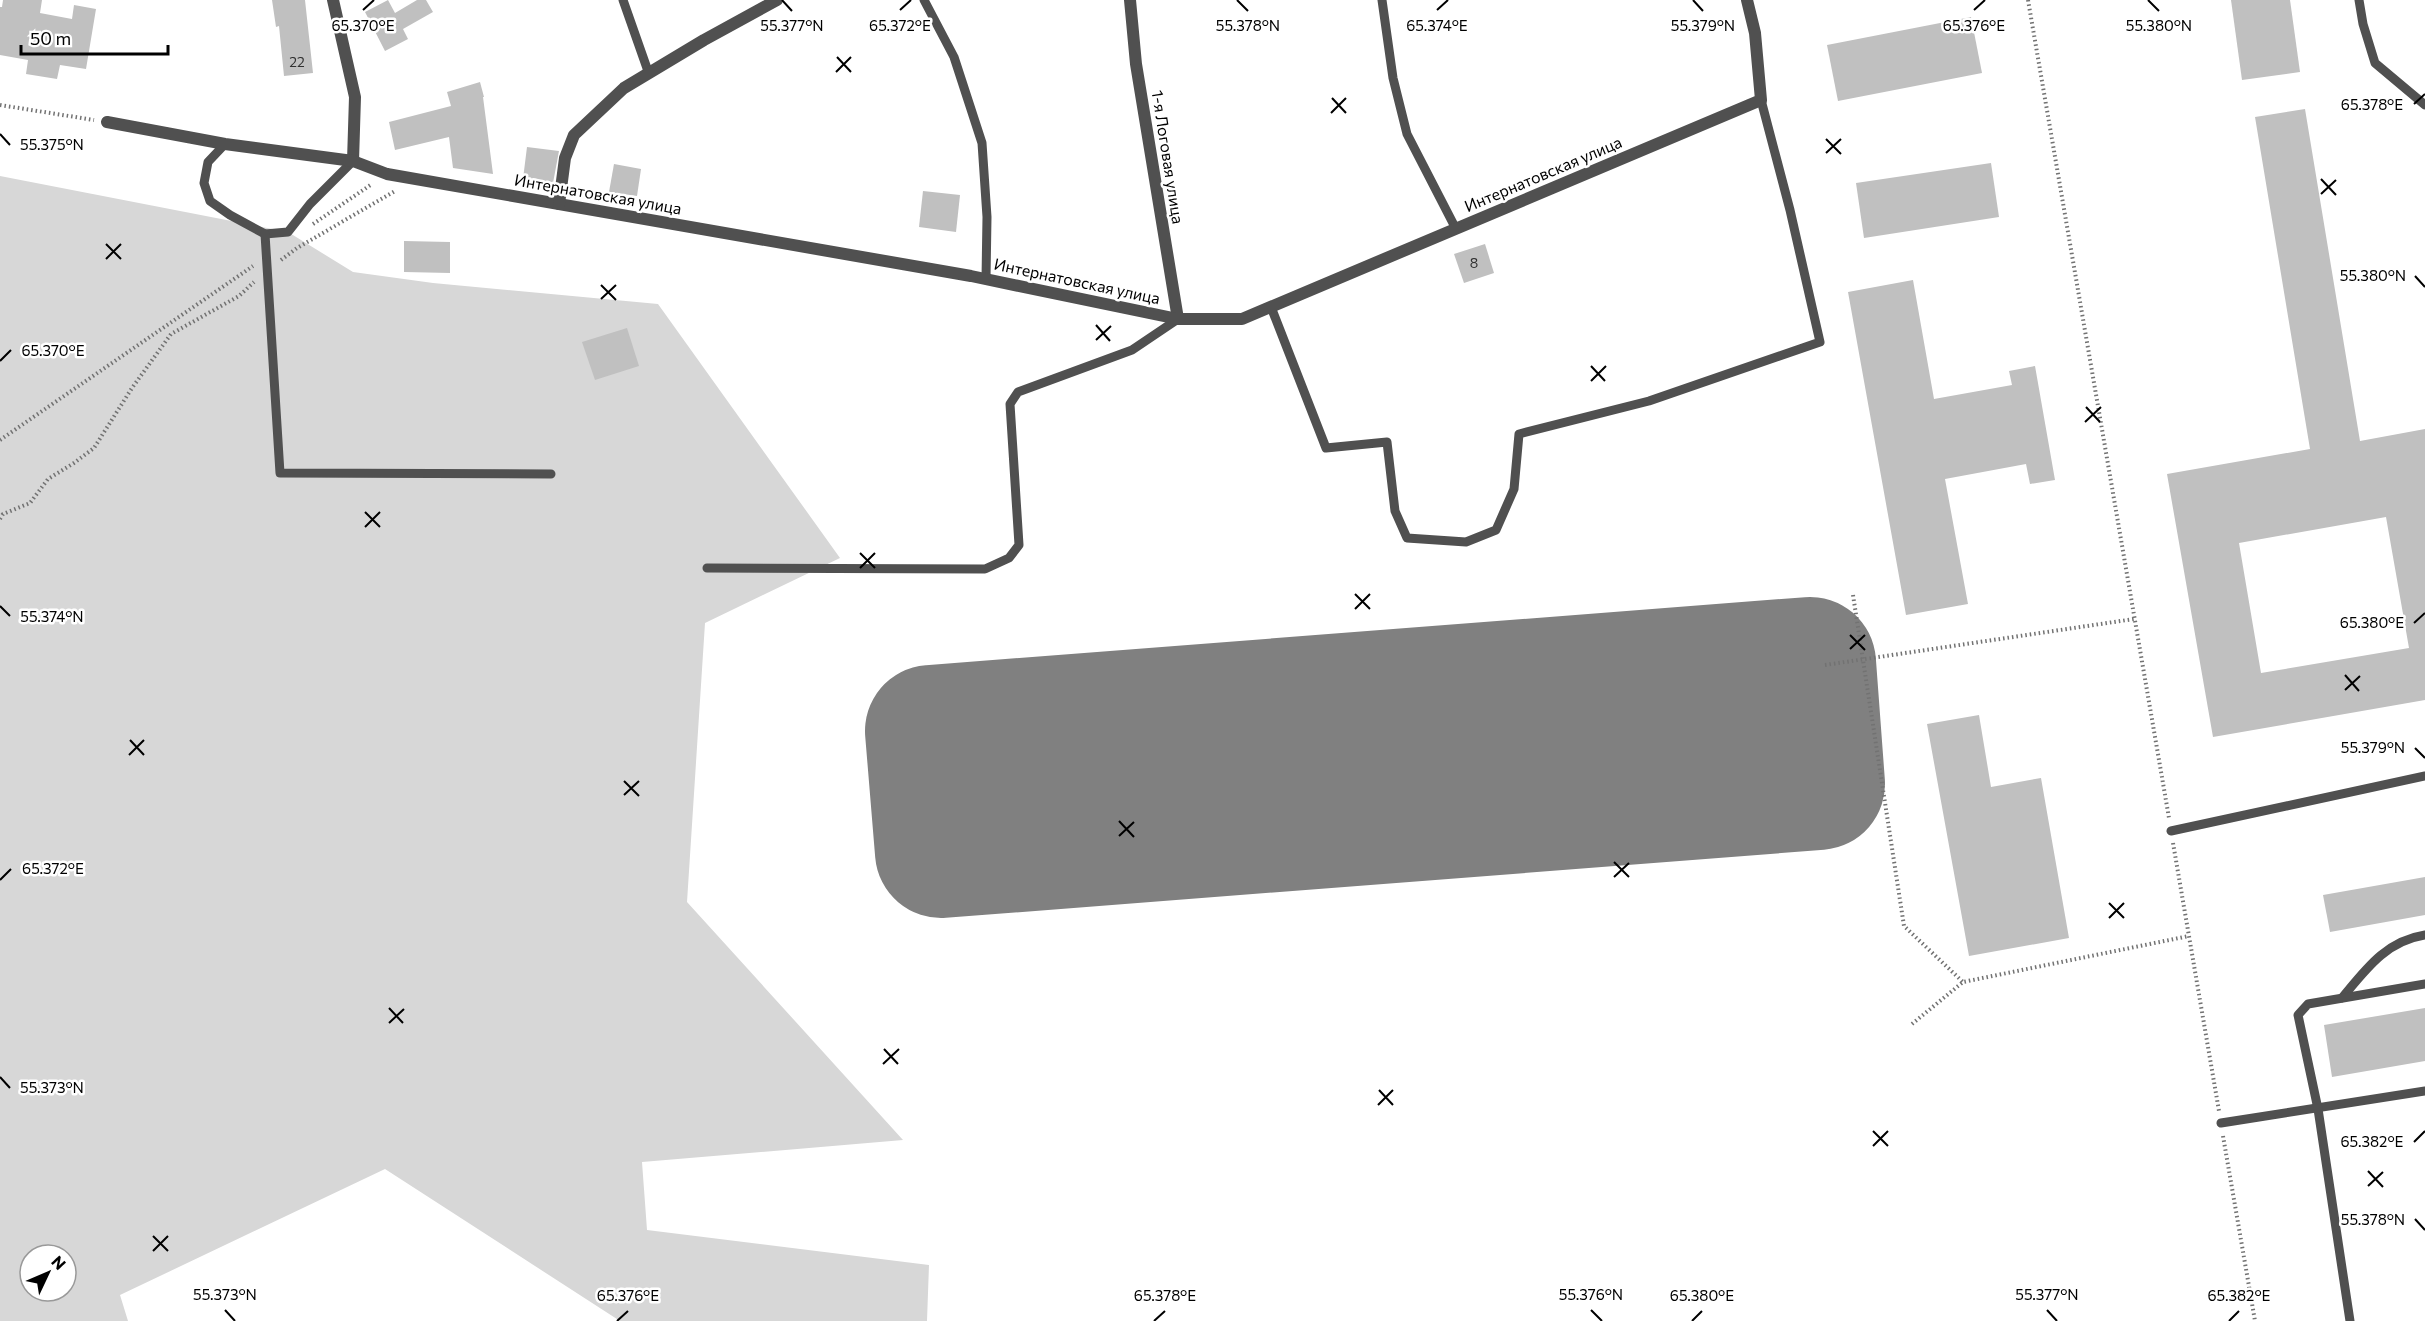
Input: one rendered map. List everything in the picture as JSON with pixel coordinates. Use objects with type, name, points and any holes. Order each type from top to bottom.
[{"type":"street","points":[[333,0],[355,97],[353,161]]},
{"type":"street","points":[[559,204],[565,158],[574,135],[624,88],[777,0]]},
{"type":"street","name":"1-я Логовая улица","points":[[1130,0],[1136,64],[1178,319]]},
{"type":"street","points":[[1747,0],[1755,33],[1761,100]]},
{"type":"street","name":"Интернатовская улица","points":[[107,122],[225,144],[353,161],[387,174],[986,279],[1178,319],[1242,319],[1761,100]]},
{"type":"lane","points":[[623,0],[649,74]]},
{"type":"lane","points":[[924,0],[954,57],[982,142],[987,218],[986,279]]},
{"type":"lane","points":[[1382,0],[1393,78],[1407,134],[1456,229]]},
{"type":"lane","points":[[2359,0],[2363,24],[2375,63],[2425,105]]},
{"type":"lane","points":[[1271,307],[1326,448],[1387,442],[1395,511],[1407,538],[1466,542],[1496,530],[1514,489],[1519,434],[1649,401],[1820,342],[1790,210],[1761,100]]},
{"type":"lane","points":[[225,144],[208,162],[204,183],[210,201],[230,215],[266,234],[288,232],[310,204],[353,161]]},
{"type":"lane","points":[[266,234],[280,473],[551,474]]},
{"type":"lane","points":[[707,568],[985,569],[1009,558],[1019,545],[1010,404],[1018,392],[1132,350],[1178,319]]},
{"type":"lane","points":[[2171,831],[2425,776]]},
{"type":"lane","points":[[2342,998],[2374,959],[2397,943],[2425,935]]},
{"type":"lane","points":[[2350,1321],[2318,1109],[2298,1015],[2308,1004],[2425,984]]},
{"type":"lane","points":[[2221,1123],[2425,1091]]},
{"type":"path","points":[[2028,0],[2255,1321]]},
{"type":"path","points":[[0,105],[107,122]]},
{"type":"path","points":[[304,231],[387,174]]},
{"type":"path","points":[[1,516],[30,503],[48,479],[74,464],[94,448],[132,388],[171,334],[239,296],[297,248],[415,179]]},
{"type":"path","points":[[0,440],[267,257]]},
{"type":"path","points":[[1853,595],[1904,926],[1963,982]]},
{"type":"path","points":[[1825,665],[2134,619]]},
{"type":"path","points":[[1912,1024],[1963,982],[2189,936]]},
{"type":"shaded area","points":[[0,176],[288,232],[353,272],[433,283],[658,304],[840,558],[705,623],[687,902],[903,1140],[642,1162],[647,1230],[929,1265],[927,1321],[620,1321],[385,1169],[120,1295],[128,1321],[0,1321]]},
{"type":"building","points":[[3,0],[42,0],[40,13],[72,19],[74,5],[96,9],[86,69],[60,65],[57,79],[26,74],[28,60],[0,55],[0,7],[2,7]]},
{"type":"building","points":[[272,0],[305,0],[313,73],[284,76],[279,26],[276,27]]},
{"type":"building","points":[[388,0],[395,13],[417,0],[426,0],[433,12],[403,29],[408,39],[385,51],[365,12]]},
{"type":"building","points":[[2231,0],[2290,0],[2300,72],[2242,80]]},
{"type":"building","points":[[1971,17],[1982,73],[1838,101],[1827,45]]},
{"type":"building","points":[[480,82],[484,97],[493,174],[453,168],[449,137],[395,150],[389,122],[451,106],[447,92]]},
{"type":"building","points":[[2305,109],[2360,441],[2425,429],[2425,700],[2213,737],[2167,474],[2310,449],[2255,117]],"holes":[[[2386,517],[2409,648],[2261,673],[2239,543]]]},
{"type":"building","points":[[527,147],[559,151],[553,183],[523,179]]},
{"type":"building","points":[[1991,163],[1999,217],[1864,238],[1856,183]]},
{"type":"building","points":[[614,164],[641,169],[637,196],[609,192]]},
{"type":"building","points":[[923,191],[960,195],[956,232],[919,227]]},
{"type":"building","points":[[404,241],[450,242],[450,273],[404,272]]},
{"type":"building","points":[[1485,244],[1494,273],[1464,283],[1454,254]]},
{"type":"building","points":[[1913,280],[1934,399],[2012,385],[2009,371],[2035,366],[2055,480],[2030,484],[2026,464],[1945,479],[1968,604],[1906,615],[1848,292]]},
{"type":"building","points":[[627,328],[639,366],[595,380],[582,342]]},
{"type":"building","points":[[1979,715],[1991,787],[2041,778],[2069,938],[1969,956],[1927,724]]},
{"type":"building","points":[[2425,877],[2425,915],[2330,932],[2323,895]]},
{"type":"building","points":[[2425,1008],[2425,1061],[2332,1077],[2324,1025]]},
{"type":"runway","points":[[1810,663],[1819,784],[941,852],[931,731],[1810,663]]}]
